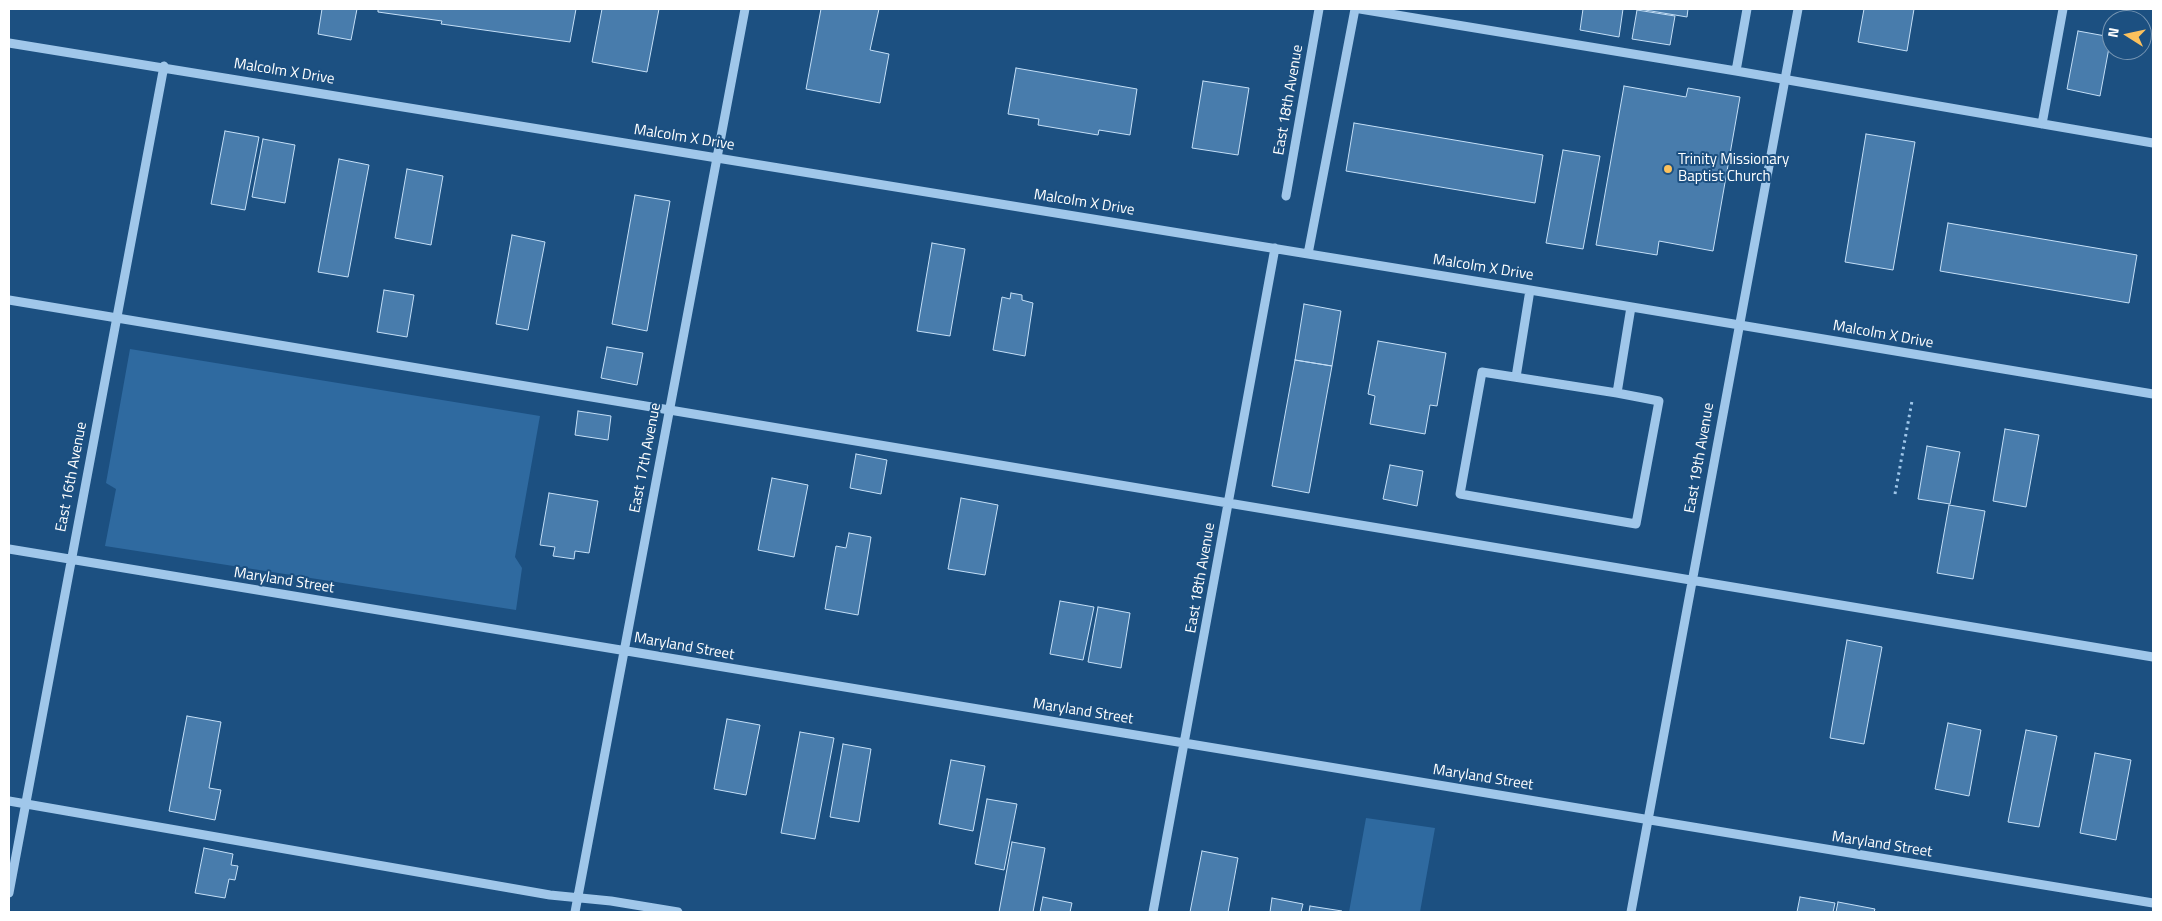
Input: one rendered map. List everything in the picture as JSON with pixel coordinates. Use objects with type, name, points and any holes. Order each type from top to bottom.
[{"type":"street","name":"East 17th Avenue","points":[[575,912],[745,9]]},
{"type":"street","name":"East 18th Avenue","points":[[1286,196],[1319,9]]},
{"type":"street","points":[[1308,254],[1355,9]]},
{"type":"street","points":[[1360,9],[1736,70],[2153,143]]},
{"type":"street","points":[[1736,70],[1747,9]]},
{"type":"street","name":"East 19th Avenue","points":[[1631,912],[1798,9]]},
{"type":"street","points":[[2042,124],[2063,9]]},
{"type":"street","name":"Malcolm X Drive","points":[[9,42],[1739,324],[2153,394]]},
{"type":"street","name":"East 16th Avenue","points":[[9,893],[164,66]]},
{"type":"street","name":"East 18th Avenue","points":[[1152,912],[1275,248]]},
{"type":"street","points":[[1516,377],[1530,290]]},
{"type":"street","points":[[9,300],[1229,502],[1692,581],[2153,656]]},
{"type":"street","points":[[1617,393],[1631,307]]},
{"type":"street","points":[[1482,372],[1617,393],[1659,401],[1636,524],[1460,494],[1482,372]]},
{"type":"street","name":"Maryland Street","points":[[9,549],[2153,903]]},
{"type":"street","points":[[9,801],[540,894],[611,901],[678,912]]},
{"type":"path","points":[[1896,494],[1912,401]]},
{"type":"shaded area","points":[[130,349],[540,416],[515,557],[522,568],[516,610],[105,546],[116,489],[106,483]]},
{"type":"shaded area","points":[[1366,818],[1435,828],[1420,912],[1349,912]]},
{"type":"building","points":[[322,9],[357,9],[351,40],[318,34]]},
{"type":"building","points":[[378,9],[576,9],[570,42],[441,24],[442,21],[378,12]]},
{"type":"building","points":[[602,9],[659,9],[647,72],[592,62]]},
{"type":"building","points":[[821,9],[879,9],[870,50],[889,54],[880,103],[806,89]]},
{"type":"building","points":[[1583,9],[1623,9],[1619,37],[1580,30]]},
{"type":"building","points":[[1639,9],[1688,9],[1687,17]]},
{"type":"building","points":[[1864,9],[1914,9],[1907,51],[1858,42]]},
{"type":"building","points":[[1637,10],[1675,16],[1670,45],[1632,39]]},
{"type":"building","points":[[2078,31],[2102,35],[2102,60],[2107,60],[2100,96],[2067,89]]},
{"type":"building","points":[[1016,68],[1137,89],[1130,135],[1099,130],[1098,135],[1038,125],[1039,119],[1008,114]]},
{"type":"building","points":[[1203,81],[1249,88],[1238,155],[1192,148]]},
{"type":"building","name":"Trinity Missionary Baptist Church","points":[[1624,86],[1686,97],[1688,88],[1740,97],[1713,251],[1659,241],[1657,255],[1596,245]]},
{"type":"building","points":[[1354,123],[1543,155],[1535,203],[1346,171]]},
{"type":"building","points":[[225,131],[259,137],[245,210],[211,204]]},
{"type":"building","points":[[1866,134],[1915,142],[1893,270],[1845,262]]},
{"type":"building","points":[[263,139],[295,145],[285,203],[252,197]]},
{"type":"building","points":[[1563,150],[1600,156],[1583,249],[1546,243]]},
{"type":"building","points":[[339,159],[369,165],[348,277],[318,272]]},
{"type":"building","points":[[407,169],[443,176],[431,245],[395,238]]},
{"type":"building","points":[[635,195],[670,201],[647,331],[612,324]]},
{"type":"building","points":[[1948,223],[2137,255],[2129,303],[1940,271]]},
{"type":"building","points":[[512,235],[545,242],[528,330],[496,324]]},
{"type":"building","points":[[932,243],[965,249],[950,336],[917,331]]},
{"type":"building","points":[[384,290],[414,295],[407,337],[377,332]]},
{"type":"building","points":[[1011,293],[1022,295],[1022,300],[1033,303],[1025,356],[993,350],[1002,297],[1010,299]]},
{"type":"building","points":[[1304,304],[1341,311],[1332,366],[1295,360]]},
{"type":"building","points":[[1378,341],[1446,353],[1437,406],[1430,405],[1425,434],[1370,424],[1375,396],[1368,394]]},
{"type":"building","points":[[607,347],[643,353],[637,385],[601,378]]},
{"type":"building","points":[[1295,360],[1332,366],[1309,493],[1272,486]]},
{"type":"building","points":[[578,411],[611,416],[608,440],[575,435]]},
{"type":"building","points":[[2005,429],[2039,435],[2026,507],[1993,501]]},
{"type":"building","points":[[1927,446],[1960,452],[1950,504],[1918,499]]},
{"type":"building","points":[[856,454],[887,460],[881,494],[850,488]]},
{"type":"building","points":[[1390,465],[1423,471],[1417,506],[1383,499]]},
{"type":"building","points":[[772,478],[808,485],[794,557],[758,550]]},
{"type":"building","points":[[549,493],[598,501],[589,553],[575,551],[574,559],[553,556],[555,547],[540,545]]},
{"type":"building","points":[[961,498],[998,505],[985,575],[948,569]]},
{"type":"building","points":[[1949,505],[1985,511],[1973,579],[1937,573]]},
{"type":"building","points":[[849,533],[871,537],[858,615],[825,609],[836,546],[846,548]]},
{"type":"building","points":[[1060,601],[1094,607],[1083,660],[1050,654]]},
{"type":"building","points":[[1098,607],[1130,613],[1121,668],[1088,662]]},
{"type":"building","points":[[1847,640],[1882,647],[1864,744],[1830,738]]},
{"type":"building","points":[[187,716],[221,722],[209,788],[221,790],[215,820],[169,811]]},
{"type":"building","points":[[727,719],[760,725],[746,795],[714,789]]},
{"type":"building","points":[[1948,723],[1981,730],[1969,796],[1935,789]]},
{"type":"building","points":[[2026,730],[2057,736],[2039,827],[2008,822]]},
{"type":"building","points":[[800,732],[834,738],[815,839],[781,833]]},
{"type":"building","points":[[843,744],[871,749],[859,822],[830,817]]},
{"type":"building","points":[[2095,753],[2131,760],[2116,840],[2080,833]]},
{"type":"building","points":[[951,760],[985,766],[973,831],[939,824]]},
{"type":"building","points":[[987,799],[1017,804],[1004,870],[975,864]]},
{"type":"building","points":[[1012,842],[1045,848],[1033,912],[999,912]]},
{"type":"building","points":[[204,848],[233,854],[231,865],[238,866],[235,880],[229,879],[225,898],[195,893]]},
{"type":"building","points":[[1202,851],[1238,858],[1228,912],[1190,912]]},
{"type":"building","points":[[1043,897],[1072,903],[1070,912],[1040,912]]},
{"type":"building","points":[[1800,897],[1835,903],[1833,912],[1797,912]]},
{"type":"building","points":[[1272,898],[1303,904],[1301,912],[1270,912]]},
{"type":"building","points":[[1838,902],[1875,909],[1874,912],[1836,912]]},
{"type":"building","points":[[1310,906],[1342,911],[1309,912]]},
{"type":"place","name":"Trinity Missionary Baptist Church","points":[[1668,169]]}]
